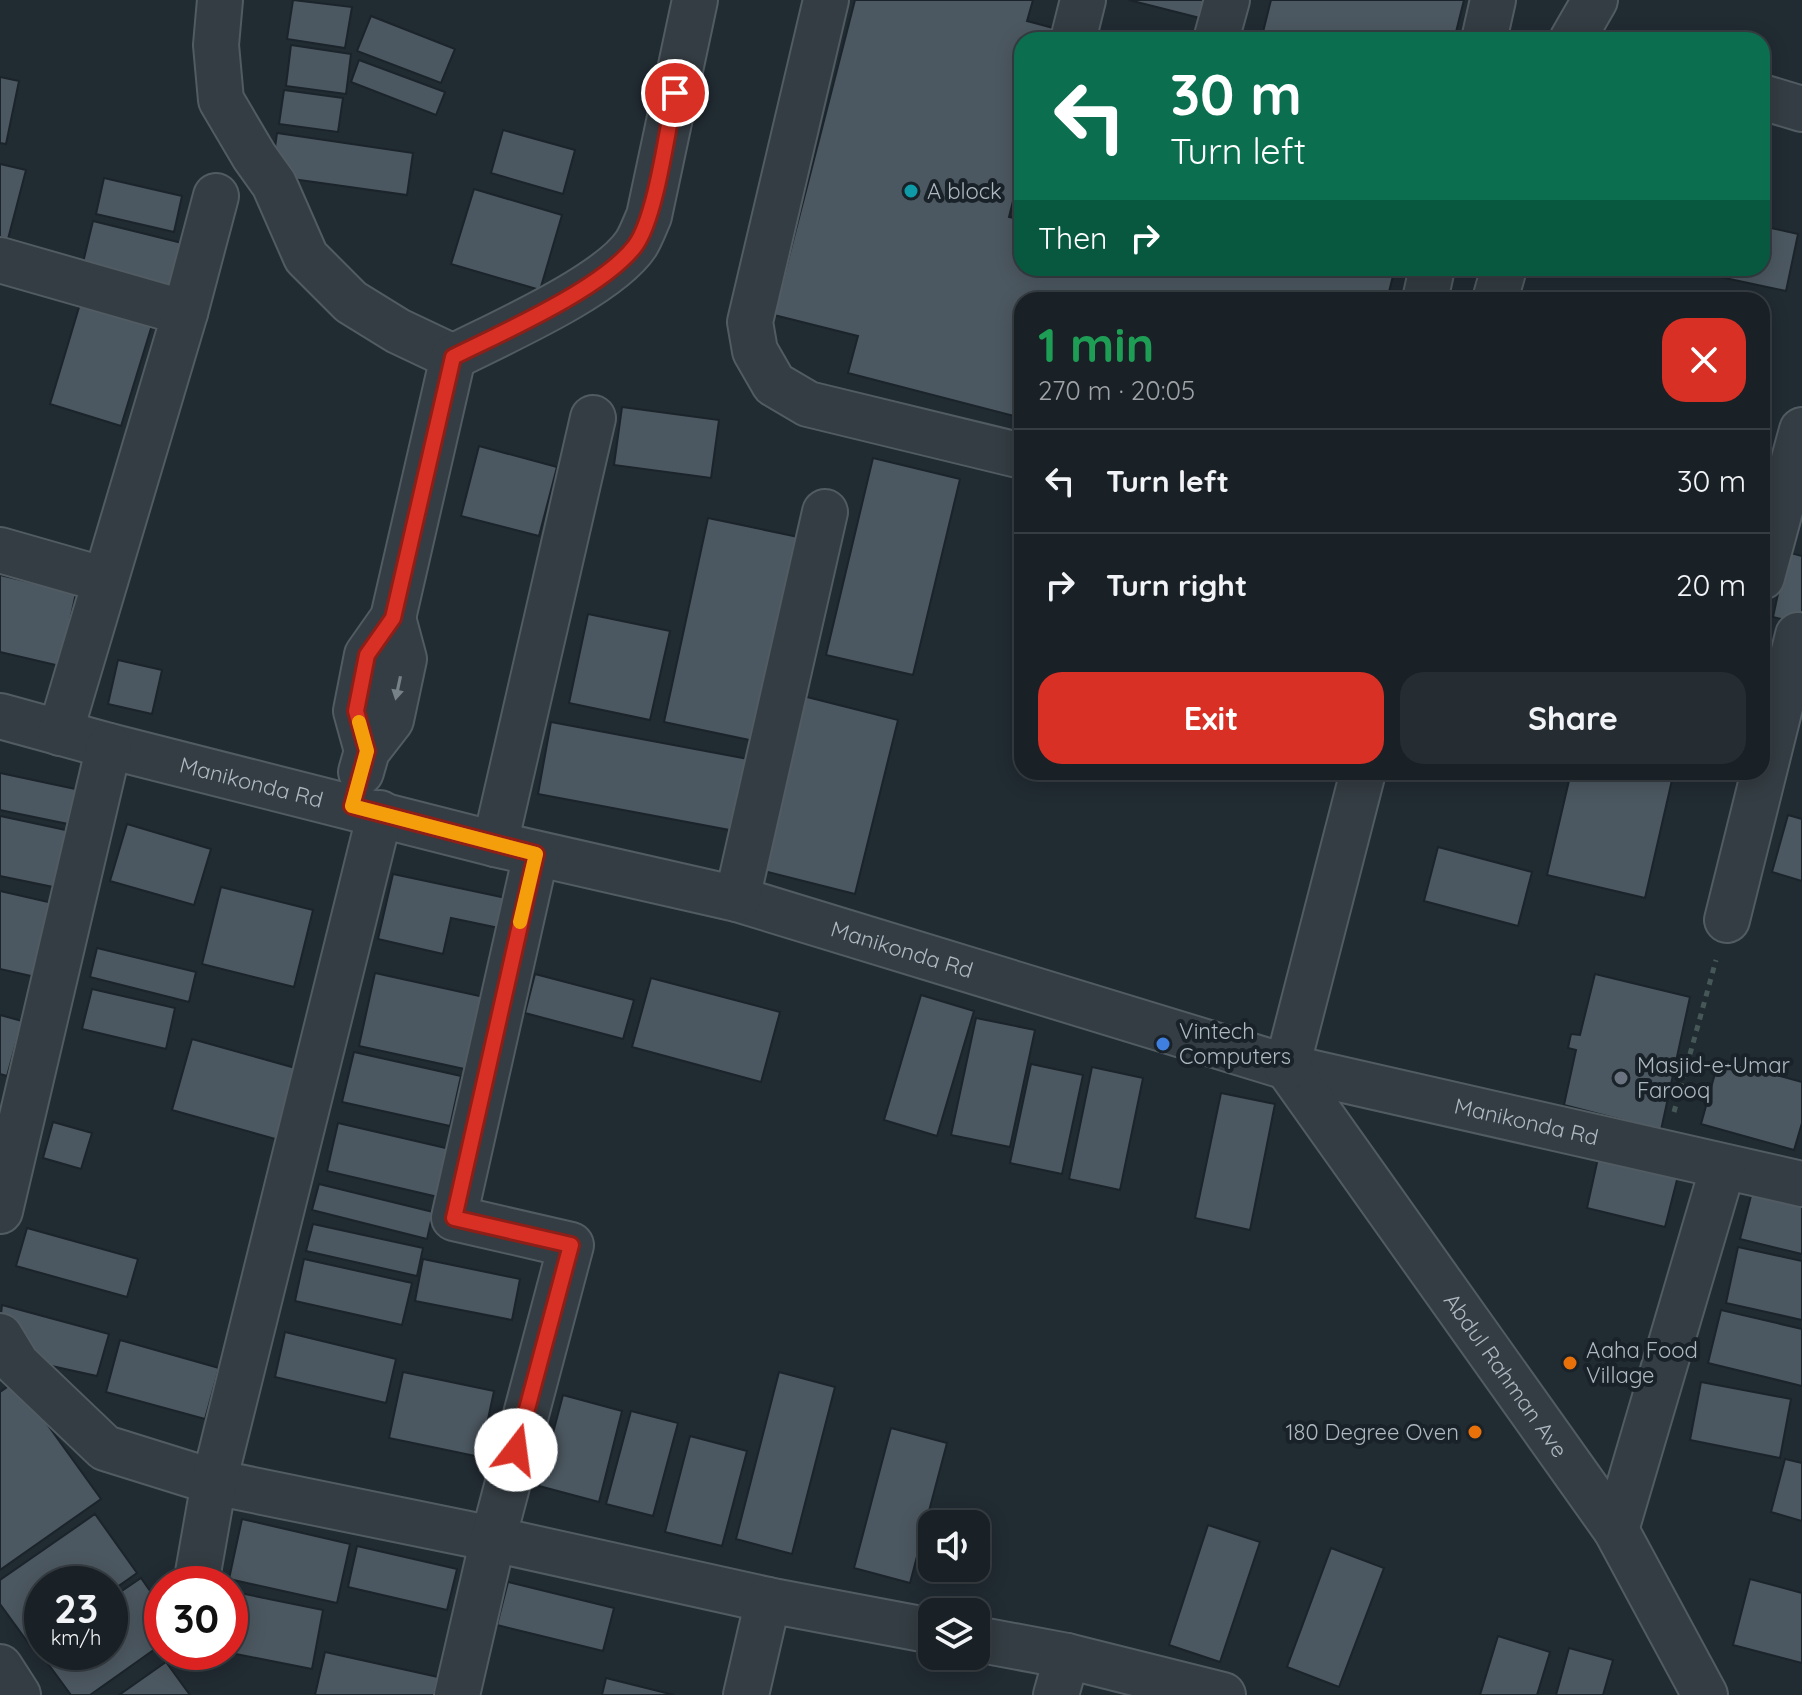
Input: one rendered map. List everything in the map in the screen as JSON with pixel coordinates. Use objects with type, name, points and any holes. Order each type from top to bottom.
[{"type":"street","points":[[220,0],[216,45],[221,100],[274,184],[306,257],[351,302],[398,331],[453,357]]},
{"type":"street","points":[[453,357],[525,321],[601,277],[635,245],[649,216],[695,0]]},
{"type":"street","points":[[826,0],[750,322],[755,351],[774,384],[808,404],[1014,454]]},
{"type":"street","points":[[1075,32],[1083,0]]},
{"type":"street","points":[[1218,32],[1227,0]]},
{"type":"street","points":[[1486,32],[1493,0]]},
{"type":"street","points":[[1577,32],[1595,0]]},
{"type":"street","points":[[1770,99],[1802,109]]},
{"type":"street","points":[[60,733],[185,313],[216,196]]},
{"type":"street","points":[[0,260],[185,313]]},
{"type":"street","points":[[199,1566],[214,1482],[366,810],[367,751],[391,720],[404,659],[393,618],[453,357]]},
{"type":"street","points":[[457,1695],[493,1539],[571,1245],[454,1218],[515,849],[593,418]]},
{"type":"street","points":[[1770,548],[1802,430]]},
{"type":"street","points":[[737,899],[825,512]]},
{"type":"street","points":[[0,550],[105,580]]},
{"type":"street","points":[[1770,713],[1787,631]]},
{"type":"street","name":"Manikonda Rd","points":[[0,716],[515,849],[737,899],[1287,1067],[1802,1184]]},
{"type":"street","points":[[0,1211],[109,746]]},
{"type":"street","points":[[1287,1067],[1361,780]]},
{"type":"street","points":[[1727,920],[1756,780]]},
{"type":"street","name":"Abdul Rahman Ave","points":[[1287,1067],[1616,1530],[1705,1695]]},
{"type":"street","points":[[1616,1530],[1723,1167]]},
{"type":"street","points":[[0,1336],[17,1364],[105,1448],[214,1482],[768,1600],[918,1628]]},
{"type":"street","points":[[746,1695],[768,1600]]},
{"type":"street","points":[[990,1645],[1061,1676],[1223,1695]]},
{"type":"street","points":[[0,1667],[18,1695]]},
{"type":"path","points":[[1662,1153],[1727,920]]},
{"type":"building","points":[[293,0],[352,7],[345,48],[287,39]]},
{"type":"building","name":"A block","points":[[855,0],[1033,0],[1027,21],[1057,29],[1056,32],[1014,32],[1014,197],[1009,217],[1014,218],[1014,276],[1393,276],[1389,292],[1014,292],[1014,416],[848,373],[858,336],[774,315]]},
{"type":"building","points":[[1129,0],[1204,0],[1200,18]]},
{"type":"building","points":[[1271,0],[1464,0],[1456,32],[1263,32]]},
{"type":"building","points":[[371,16],[455,49],[441,83],[357,51]]},
{"type":"building","points":[[291,45],[351,54],[346,94],[286,86]]},
{"type":"building","points":[[359,60],[445,92],[436,115],[351,82]]},
{"type":"building","points":[[0,77],[19,81],[6,144],[0,143]]},
{"type":"building","points":[[284,90],[343,98],[338,132],[279,124]]},
{"type":"building","points":[[503,130],[575,150],[563,194],[491,173]]},
{"type":"building","points":[[277,133],[413,153],[407,195],[271,176]]},
{"type":"building","points":[[0,164],[26,170],[8,239],[0,237]]},
{"type":"building","points":[[104,178],[182,196],[174,232],[96,214]]},
{"type":"building","points":[[474,189],[562,215],[540,290],[451,264]]},
{"type":"building","points":[[93,221],[182,243],[170,293],[81,271]]},
{"type":"building","points":[[1770,228],[1798,234],[1786,291],[1716,276],[1770,276]]},
{"type":"building","points":[[80,304],[152,325],[121,426],[50,404]]},
{"type":"building","points":[[622,407],[719,420],[711,478],[614,465]]},
{"type":"building","points":[[479,446],[557,467],[539,536],[461,516]]},
{"type":"building","points":[[873,458],[960,479],[913,675],[826,655]]},
{"type":"building","points":[[708,518],[803,538],[759,742],[664,722]]},
{"type":"building","points":[[1787,552],[1802,556],[1802,624],[1773,617]]},
{"type":"building","points":[[0,575],[76,593],[60,666],[0,652]]},
{"type":"building","points":[[588,614],[670,631],[650,720],[569,703]]},
{"type":"building","points":[[118,660],[162,670],[152,714],[108,704]]},
{"type":"building","points":[[803,696],[898,720],[855,894],[760,870]]},
{"type":"building","points":[[551,722],[748,759],[735,831],[538,794]]},
{"type":"building","points":[[0,773],[80,790],[73,825],[0,810]]},
{"type":"building","points":[[1569,780],[1672,780],[1645,898],[1547,875]]},
{"type":"building","points":[[1788,815],[1802,819],[1802,881],[1772,872]]},
{"type":"building","points":[[0,816],[75,832],[63,889],[0,876]]},
{"type":"building","points":[[127,824],[211,849],[194,905],[110,881]]},
{"type":"building","points":[[1438,847],[1532,872],[1518,926],[1424,901]]},
{"type":"building","points":[[393,874],[506,898],[499,928],[451,918],[443,954],[378,939]]},
{"type":"building","points":[[221,887],[313,910],[294,987],[202,964]]},
{"type":"building","points":[[0,891],[57,904],[40,978],[0,969]]},
{"type":"building","points":[[97,948],[196,972],[189,1002],[90,977]]},
{"type":"building","points":[[375,973],[484,997],[469,1070],[359,1046]]},
{"type":"building","points":[[535,974],[634,1000],[623,1039],[525,1013]]},
{"type":"building","name":"Masjid-e-Umar Farooq","points":[[1595,974],[1690,997],[1661,1130],[1564,1105],[1576,1050],[1568,1048],[1571,1034],[1580,1035]]},
{"type":"building","points":[[651,978],[780,1012],[761,1082],[632,1047]]},
{"type":"building","points":[[92,989],[175,1008],[166,1049],[82,1029]]},
{"type":"building","points":[[921,995],[974,1011],[937,1136],[884,1120]]},
{"type":"building","points":[[0,1015],[22,1021],[7,1076],[0,1074]]},
{"type":"building","points":[[976,1018],[1035,1030],[1010,1147],[951,1135]]},
{"type":"building","points":[[192,1039],[306,1071],[286,1142],[172,1110]]},
{"type":"building","points":[[354,1052],[461,1076],[450,1126],[342,1102]]},
{"type":"building","points":[[1719,1059],[1802,1082],[1802,1123],[1794,1150],[1701,1124]]},
{"type":"building","points":[[1031,1064],[1083,1075],[1062,1174],[1010,1163]]},
{"type":"building","points":[[1092,1067],[1143,1078],[1120,1190],[1069,1179]]},
{"type":"building","points":[[1221,1093],[1275,1104],[1250,1230],[1195,1218]]},
{"type":"building","points":[[53,1122],[92,1133],[81,1169],[43,1158]]},
{"type":"building","points":[[338,1123],[450,1149],[438,1197],[327,1171]]},
{"type":"building","points":[[1600,1149],[1680,1168],[1665,1227],[1587,1208]]},
{"type":"building","points":[[319,1184],[433,1212],[427,1239],[312,1210]]},
{"type":"building","points":[[1754,1184],[1802,1195],[1802,1254],[1740,1239]]},
{"type":"building","points":[[313,1224],[423,1248],[417,1276],[306,1251]]},
{"type":"building","points":[[27,1228],[138,1259],[127,1297],[16,1266]]},
{"type":"building","points":[[1738,1247],[1802,1261],[1802,1320],[1726,1303]]},
{"type":"building","points":[[304,1259],[412,1283],[402,1325],[295,1301]]},
{"type":"building","points":[[423,1259],[520,1279],[512,1320],[415,1301]]},
{"type":"building","points":[[2,1305],[109,1334],[97,1376],[20,1359],[0,1324]]},
{"type":"building","points":[[1721,1310],[1802,1329],[1802,1386],[1708,1363]]},
{"type":"building","points":[[285,1332],[396,1359],[386,1403],[275,1377]]},
{"type":"building","points":[[120,1340],[219,1368],[205,1419],[106,1392]]},
{"type":"building","points":[[403,1372],[494,1391],[480,1457],[389,1438]]},
{"type":"building","points":[[779,1372],[835,1387],[792,1554],[736,1539]]},
{"type":"building","points":[[16,1381],[101,1499],[0,1570],[0,1392]]},
{"type":"building","points":[[1701,1382],[1791,1399],[1780,1458],[1690,1440]]},
{"type":"building","points":[[563,1395],[622,1411],[599,1502],[539,1486]]},
{"type":"building","points":[[631,1411],[678,1423],[653,1516],[606,1504]]},
{"type":"building","points":[[891,1428],[947,1443],[929,1510],[918,1510],[918,1553],[910,1583],[854,1568]]},
{"type":"building","points":[[690,1436],[747,1451],[722,1546],[665,1532]]},
{"type":"building","points":[[1785,1459],[1802,1463],[1802,1521],[1771,1512]]},
{"type":"building","points":[[95,1514],[137,1573],[128,1579],[128,1566],[24,1566],[24,1637],[0,1604],[0,1580]]},
{"type":"building","points":[[242,1519],[350,1544],[337,1603],[248,1583],[248,1566],[232,1566]]},
{"type":"building","points":[[1208,1525],[1260,1542],[1220,1662],[1169,1645]]},
{"type":"building","points":[[357,1546],[457,1569],[447,1610],[348,1587]]},
{"type":"building","points":[[1331,1548],[1384,1568],[1339,1687],[1287,1667]]},
{"type":"building","points":[[141,1578],[144,1582],[144,1657],[128,1668],[128,1587]]},
{"type":"building","points":[[1750,1579],[1802,1593],[1802,1663],[1733,1645]]},
{"type":"building","points":[[508,1582],[614,1608],[603,1651],[497,1625]]},
{"type":"building","points":[[248,1595],[323,1610],[312,1669],[248,1656]]},
{"type":"building","points":[[1498,1636],[1550,1652],[1537,1695],[1480,1695]]},
{"type":"building","points":[[1569,1648],[1613,1660],[1603,1695],[1556,1695]]},
{"type":"building","points":[[325,1652],[438,1677],[434,1695],[315,1695]]},
{"type":"building","points":[[53,1670],[125,1670],[90,1695],[71,1695]]},
{"type":"building","points":[[155,1670],[172,1670],[190,1695],[119,1695]]},
{"type":"building","points":[[606,1678],[674,1695],[602,1695]]},
{"type":"slow traffic","points":[[359,722],[367,751],[352,806],[536,854],[520,922]]},
{"type":"place","name":"A block","points":[[911,191]]},
{"type":"place","name":"Vintech Computers","points":[[1163,1044]]},
{"type":"place","name":"Masjid-e-Umar Farooq","points":[[1621,1078]]},
{"type":"place","name":"Aaha Food Village","points":[[1570,1363]]},
{"type":"place","name":"180 Degree Oven","points":[[1475,1432]]},
{"type":"route","points":[[516,1450],[571,1245],[454,1218],[536,854],[352,806],[367,751],[356,711],[367,655],[393,618],[453,357],[525,321],[601,277],[635,245],[649,216],[675,93]]}]
